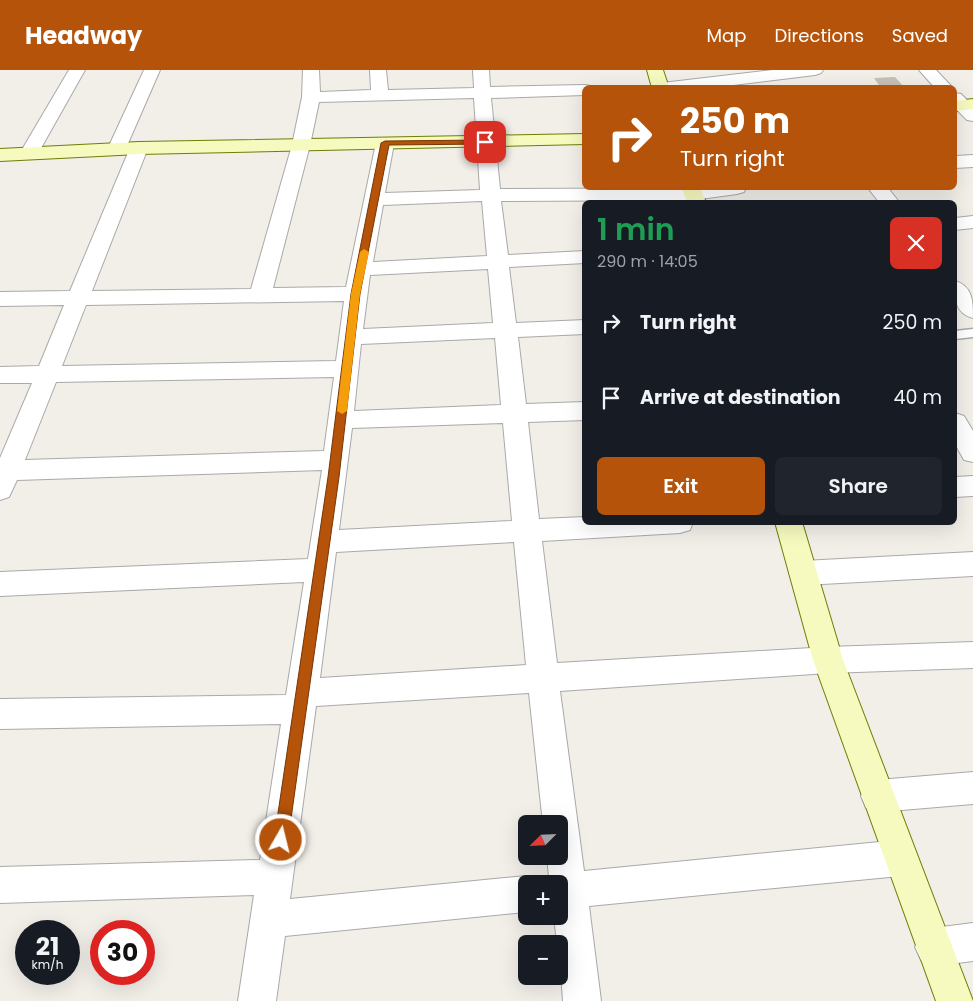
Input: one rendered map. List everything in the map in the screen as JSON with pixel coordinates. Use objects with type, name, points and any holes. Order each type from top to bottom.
[{"type":"street","points":[[29,153],[77,70]]},
{"type":"street","points":[[117,148],[152,70]]},
{"type":"street","points":[[260,295],[301,145],[311,97],[311,70]]},
{"type":"street","points":[[378,70],[380,96]]},
{"type":"street","points":[[655,70],[661,85]]},
{"type":"street","points":[[683,85],[782,71],[815,70]]},
{"type":"street","points":[[928,70],[942,85]]},
{"type":"street","points":[[782,71],[793,85]]},
{"type":"street","points":[[311,97],[380,96],[482,82],[582,90]]},
{"type":"street","points":[[482,82],[485,142],[562,875]]},
{"type":"street","points":[[0,155],[117,148],[582,139]]},
{"type":"street","points":[[257,1001],[336,460],[358,281],[385,143]]},
{"type":"street","points":[[139,148],[3,477],[336,460]]},
{"type":"street","points":[[957,162],[973,161]]},
{"type":"street","points":[[374,199],[491,195],[694,195],[725,190]]},
{"type":"street","points":[[880,190],[887,200]]},
{"type":"street","points":[[957,224],[973,222]]},
{"type":"street","points":[[0,299],[260,295],[498,261],[582,257]]},
{"type":"street","points":[[351,337],[582,327]]},
{"type":"street","points":[[0,376],[347,369]]},
{"type":"street","points":[[341,420],[582,410]]},
{"type":"street","points":[[957,417],[973,416]]},
{"type":"street","points":[[957,425],[973,453]]},
{"type":"street","points":[[957,487],[973,486]]},
{"type":"street","points":[[324,542],[629,525]]},
{"type":"street","points":[[789,525],[828,660],[900,858],[955,1001]]},
{"type":"street","points":[[803,573],[973,564]]},
{"type":"street","points":[[0,584],[320,570]]},
{"type":"street","points":[[0,714],[301,701],[543,678],[828,660],[973,655]]},
{"type":"street","points":[[878,796],[973,788]]},
{"type":"street","points":[[568,891],[900,858]]},
{"type":"street","points":[[0,885],[275,877]]},
{"type":"street","points":[[269,919],[518,895]]},
{"type":"street","points":[[568,915],[582,1001]]},
{"type":"street","points":[[934,946],[973,942]]},
{"type":"lane","points":[[957,334],[973,333]]},
{"type":"building","points":[[895,77],[902,85],[879,85],[874,78]]},
{"type":"slow traffic","points":[[342,411],[356,294],[364,252]]},
{"type":"route","points":[[281,840],[334,477],[356,294],[385,143],[485,142]]}]
